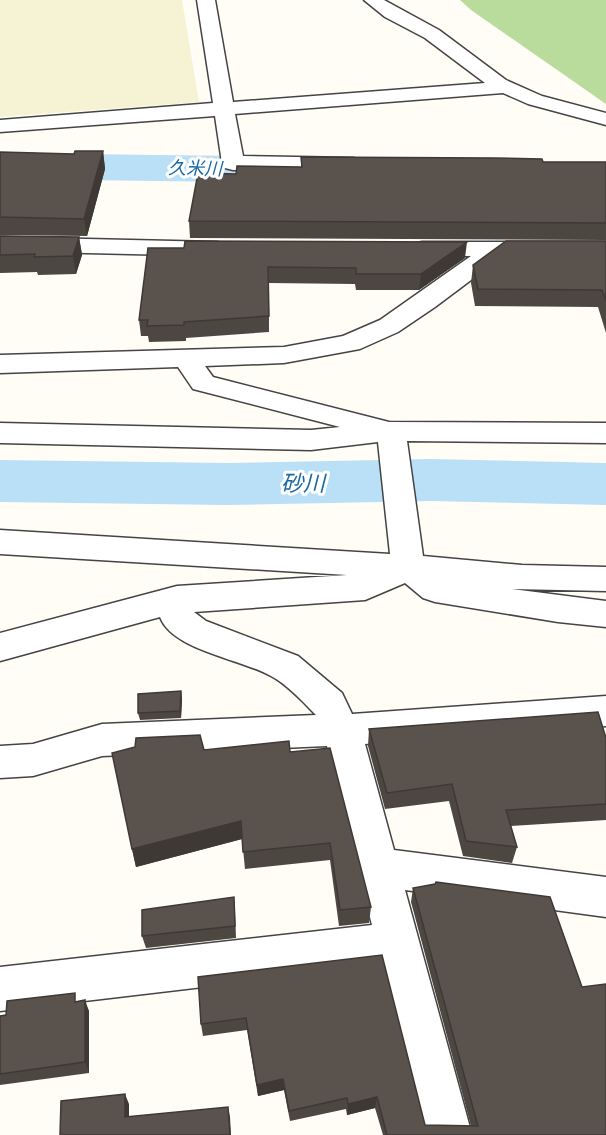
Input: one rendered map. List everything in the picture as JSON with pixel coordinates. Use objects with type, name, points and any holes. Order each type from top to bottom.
[{"type":"street","points":[[206,0],[233,163],[361,163]]},
{"type":"street","points":[[372,0],[391,13],[432,34],[506,87],[535,100],[606,118]]},
{"type":"street","points":[[0,126],[506,87]]},
{"type":"street","points":[[0,244],[235,249]]},
{"type":"street","points":[[404,249],[606,249]]},
{"type":"street","points":[[0,364],[284,355],[350,344],[388,326],[416,308],[497,249]]},
{"type":"street","points":[[186,359],[203,383],[354,419],[391,431]]},
{"type":"street","points":[[391,431],[408,567],[435,589],[558,609],[606,614]]},
{"type":"street","points":[[0,433],[311,440],[391,431],[606,433]]},
{"type":"street","points":[[0,542],[408,567],[522,577],[606,579]]},
{"type":"street","points":[[0,647],[177,599],[365,588],[408,567]]},
{"type":"street","points":[[177,599],[177,618],[194,631],[285,666],[330,704],[342,730],[447,1135]]},
{"type":"street","points":[[0,762],[33,760],[102,740],[342,730],[606,711]]},
{"type":"street","points":[[378,867],[606,897]]},
{"type":"street","points":[[0,989],[397,944]]},
{"type":"shaded area","points":[[0,0],[182,0],[199,102],[0,117]]},
{"type":"green space","points":[[460,0],[606,0],[606,104],[471,10]]},
{"type":"building","points":[[75,151],[103,151],[84,219],[0,217],[0,152],[74,154]]},
{"type":"building","points":[[301,157],[494,158],[542,159],[543,162],[606,162],[606,223],[189,221],[198,173],[236,174],[237,166],[302,167]]},
{"type":"building","points":[[0,236],[79,237],[73,256],[34,257],[35,254],[0,255]]},
{"type":"building","points":[[185,241],[467,242],[421,274],[356,274],[356,268],[268,267],[269,316],[184,322],[184,325],[147,326],[148,320],[139,320],[148,248],[184,248]]},
{"type":"building","points":[[506,241],[606,241],[606,301],[602,290],[478,289],[473,265]]},
{"type":"building","points":[[181,691],[180,711],[138,713],[138,694]]},
{"type":"building","points":[[598,712],[606,738],[606,804],[506,810],[517,847],[466,841],[452,784],[387,793],[369,729]]},
{"type":"building","points":[[200,735],[204,750],[289,741],[290,752],[330,748],[371,907],[340,910],[330,843],[243,852],[241,821],[132,849],[112,753],[135,747],[136,738]]},
{"type":"building","points":[[436,882],[550,897],[582,987],[606,984],[606,1135],[387,1135],[377,1097],[348,1104],[347,1098],[289,1111],[283,1079],[257,1085],[246,1018],[201,1024],[198,977],[382,955],[425,1125],[478,1126],[413,888]]},
{"type":"building","points":[[234,897],[235,926],[142,936],[142,910]]},
{"type":"building","points":[[75,993],[75,1002],[85,1000],[85,1062],[0,1074],[0,1016],[6,1015],[7,1001]]},
{"type":"building","points":[[125,1094],[125,1117],[228,1107],[230,1135],[60,1135],[61,1101]]},
{"type":"waterway","name":"久米川","points":[[0,166],[321,170]]},
{"type":"waterway","name":"砂川","points":[[0,481],[227,484],[430,480],[606,484]]}]
